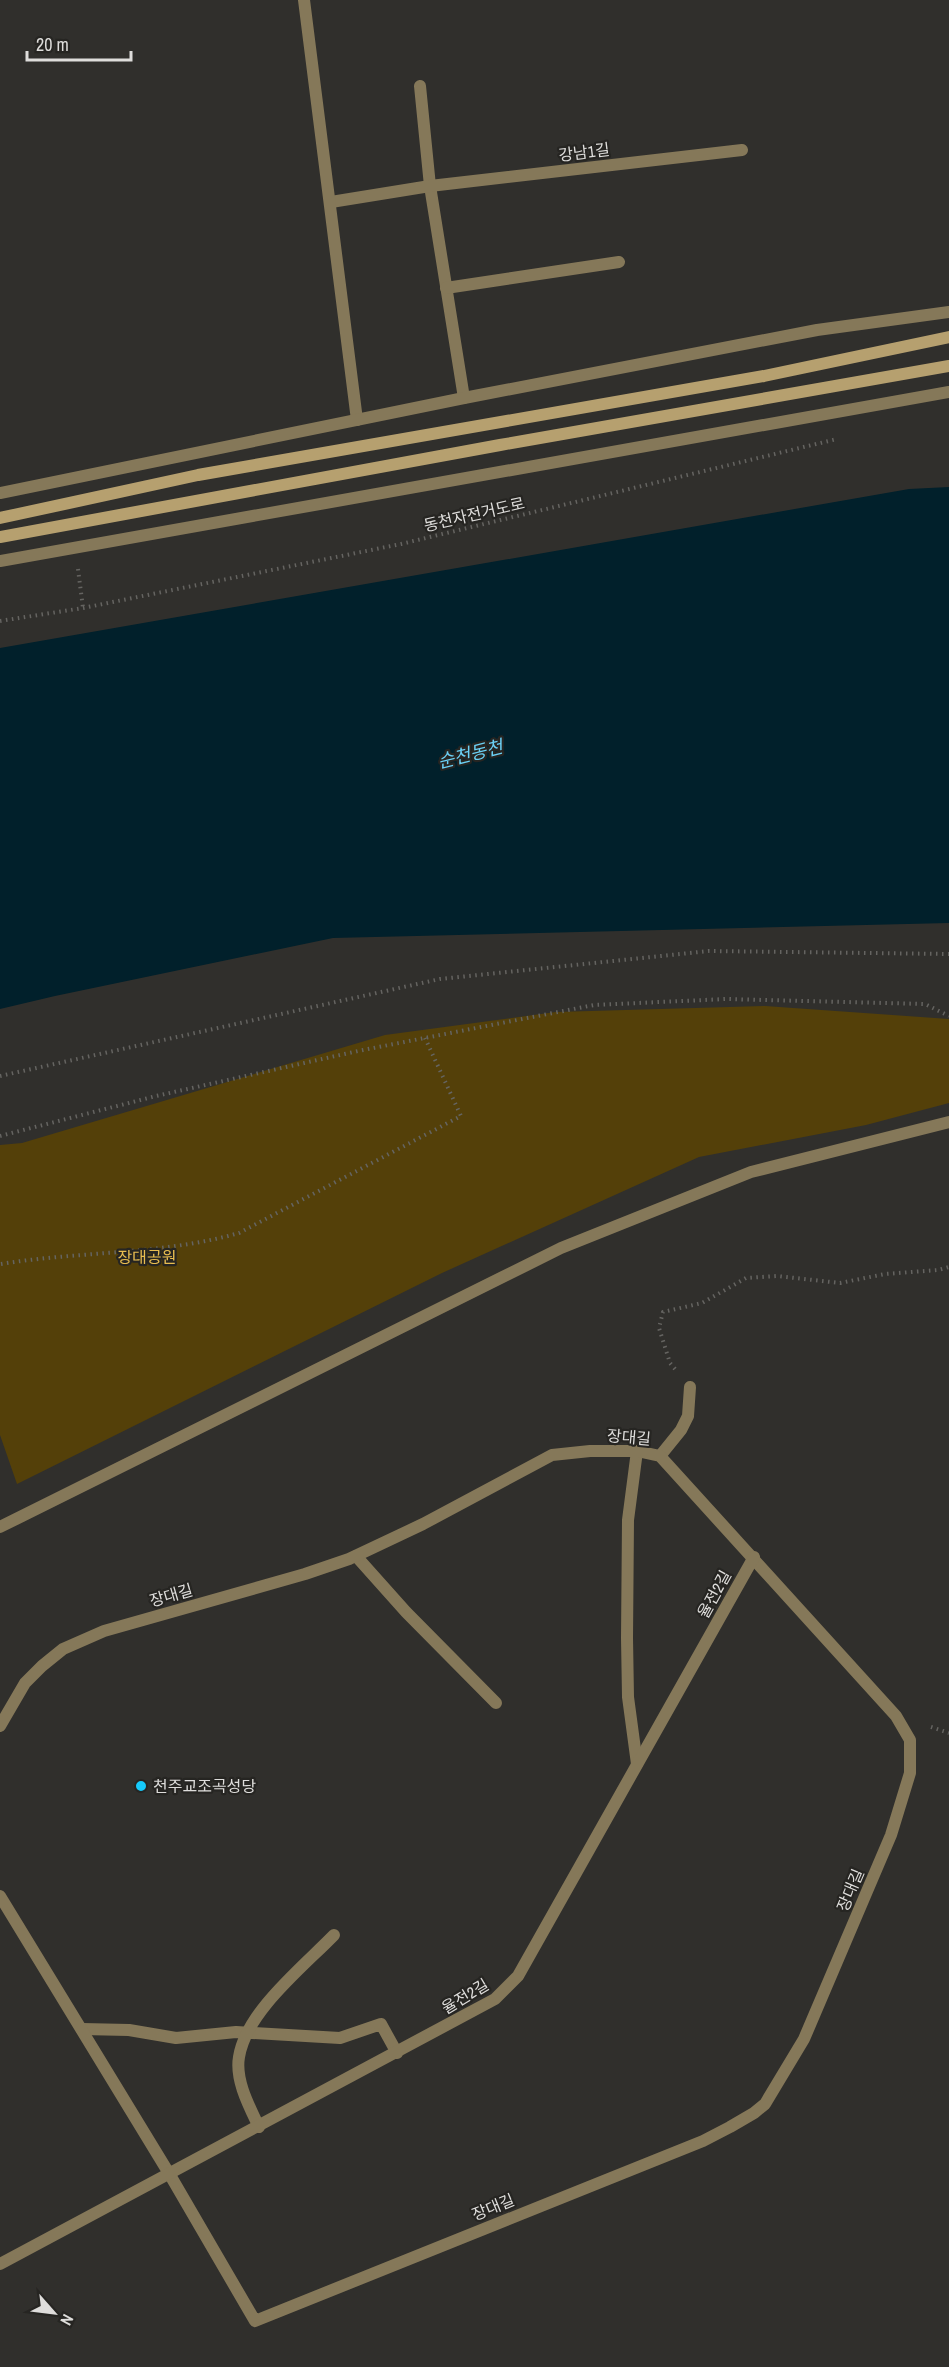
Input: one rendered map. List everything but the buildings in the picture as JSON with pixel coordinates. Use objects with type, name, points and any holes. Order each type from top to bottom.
[{"type":"main road","points":[[0,518],[198,475],[764,376],[949,337]]},
{"type":"main road","points":[[0,537],[500,445],[949,366]]},
{"type":"street","points":[[304,0],[357,420]]},
{"type":"street","points":[[420,86],[430,186],[464,398]]},
{"type":"street","name":"강남1길","points":[[331,202],[430,186],[742,150]]},
{"type":"street","points":[[446,288],[619,262]]},
{"type":"street","points":[[0,493],[464,398],[817,330],[949,312]]},
{"type":"street","points":[[0,561],[949,392]]},
{"type":"street","points":[[0,1527],[561,1248],[751,1172],[949,1122]]},
{"type":"street","points":[[660,1456],[681,1430],[688,1416],[690,1387]]},
{"type":"street","name":"장대길","points":[[0,1726],[25,1683],[63,1649],[104,1631],[305,1574],[356,1556],[423,1524],[552,1455],[590,1451],[637,1451],[660,1456],[896,1716],[910,1740],[910,1773],[891,1835],[804,2039],[765,2104],[746,2118],[703,2141],[255,2321],[170,2175],[0,1896]]},
{"type":"street","points":[[637,1451],[628,1520],[627,1638],[628,1697],[637,1764]]},
{"type":"street","points":[[356,1556],[406,1612],[496,1703]]},
{"type":"street","name":"율전2길","points":[[0,2264],[495,1999],[518,1976],[754,1557]]},
{"type":"street","points":[[259,2127],[244,2095],[240,2077],[238,2058],[247,2033],[261,2010],[334,1935]]},
{"type":"street","points":[[82,2029],[129,2030],[176,2038],[247,2033],[340,2038],[381,2024],[397,2053]]},
{"type":"path","name":"동천자전거도로","points":[[0,621],[83,608],[401,544],[844,437]]},
{"type":"path","points":[[75,548],[83,608]]},
{"type":"path","points":[[0,1076],[440,979],[709,951],[949,954]]},
{"type":"path","points":[[0,1136],[156,1096],[425,1038],[594,1005],[726,999],[925,1004],[949,1016]]},
{"type":"path","points":[[1,1264],[39,1258],[204,1243],[239,1233],[461,1116],[425,1038]]},
{"type":"path","points":[[690,1387],[669,1363],[659,1328],[663,1312],[702,1303],[746,1278],[777,1276],[840,1283],[885,1274],[949,1268]]},
{"type":"green space","name":"장대공원","points":[[765,1006],[949,1019],[949,1103],[866,1125],[699,1157],[442,1273],[17,1484],[0,1435],[0,1145],[22,1143],[385,1035],[556,1012]]},
{"type":"water","name":"순천동천","points":[[949,487],[949,923],[333,938],[0,1009],[0,648],[909,489]]},
{"type":"place","name":"천주교조곡성당","points":[[141,1786]]}]
